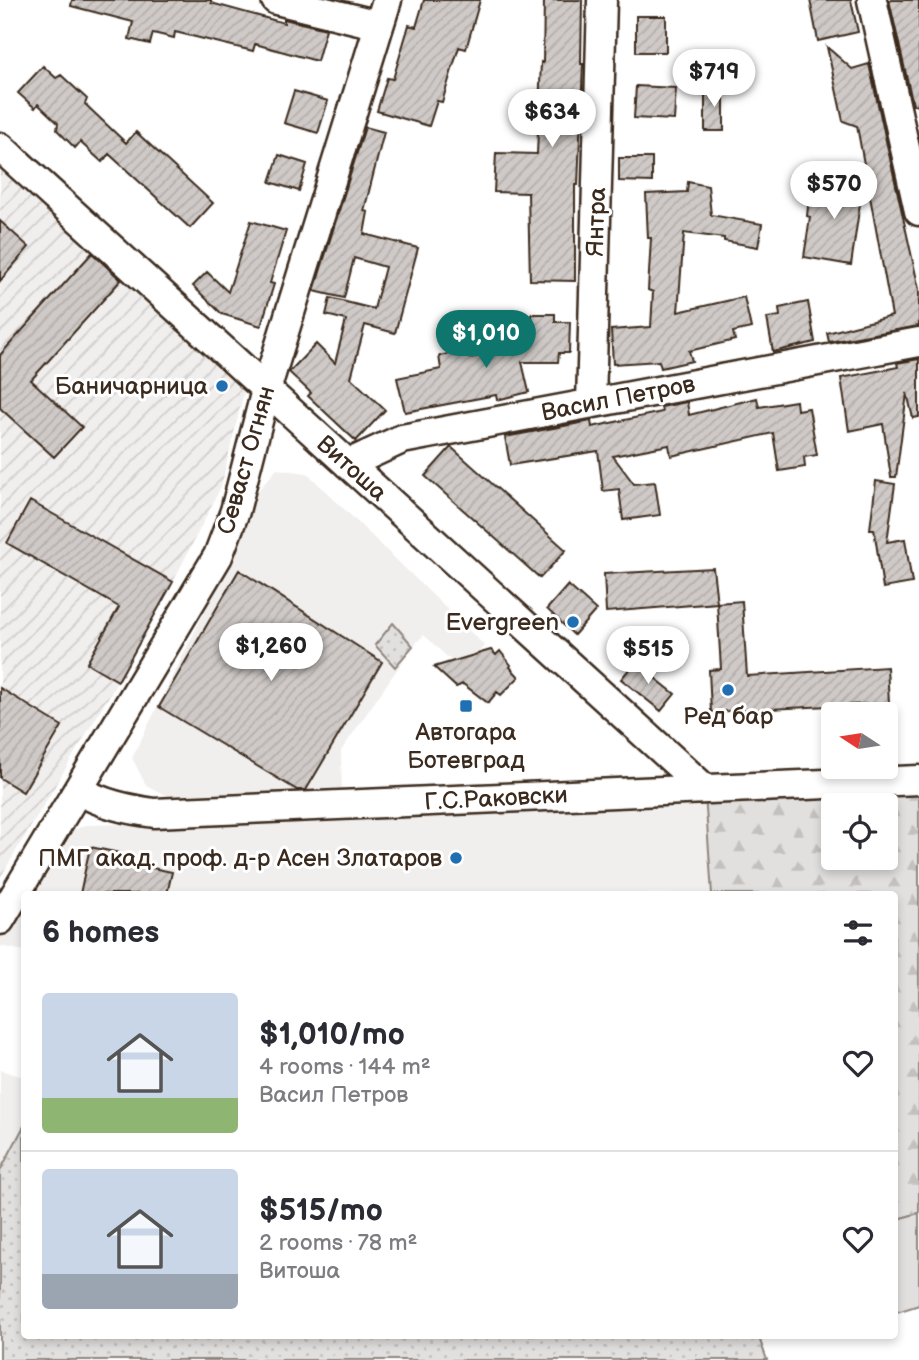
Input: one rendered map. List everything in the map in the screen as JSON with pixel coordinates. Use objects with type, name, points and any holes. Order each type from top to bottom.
[{"type":"street","points":[[276,0],[383,12]]},
{"type":"street","name":"Янтра","points":[[591,402],[602,0]]},
{"type":"street","points":[[872,0],[919,211]]},
{"type":"street","name":"Севаст Огнян","points":[[0,920],[218,556],[235,511],[266,390],[383,12]]},
{"type":"street","name":"Витоша","points":[[0,147],[705,789]]},
{"type":"street","name":"Васил Петров","points":[[348,464],[402,439],[906,344]]},
{"type":"street","name":"Г.С.Раковски","points":[[78,790],[119,808],[154,813],[919,780]]},
{"type":"shaded area","points":[[0,160],[248,375],[221,487],[173,582],[118,681],[0,878]]},
{"type":"shaded area","points":[[277,469],[307,473],[485,646],[462,671],[424,635],[413,646],[341,751],[342,798],[181,803],[146,785],[132,758],[246,528],[255,494]]},
{"type":"shaded area","name":"ПМГ акад. проф. д-р Асен Златаров","points":[[705,795],[712,891],[28,891],[60,840],[71,831],[86,825],[209,822]]},
{"type":"shaded area","points":[[21,902],[21,950],[0,946],[0,937]]},
{"type":"shaded area","points":[[0,1070],[21,1076],[21,1132],[0,1171]]},
{"type":"green space","points":[[393,623],[413,646],[395,667],[375,645]]},
{"type":"green space","points":[[919,791],[919,1213],[898,1219],[898,891],[712,891],[705,795]]},
{"type":"green space","points":[[21,1132],[21,1339],[759,1339],[767,1360],[0,1360],[0,1171]]},
{"type":"green space","points":[[919,1213],[919,1305],[898,1312],[898,1219]]},
{"type":"building","points":[[72,0],[211,0],[211,3],[284,23],[284,19],[326,29],[317,61],[255,44],[253,51],[175,32],[174,38],[153,33],[150,44],[129,39],[133,22],[71,6]]},
{"type":"building","points":[[424,0],[480,0],[466,49],[459,47],[442,102],[437,101],[429,126],[377,111],[387,78],[393,79],[409,25],[416,27]]},
{"type":"building","points":[[544,0],[582,0],[583,64],[578,185],[575,185],[575,281],[530,280],[528,193],[494,192],[496,153],[537,154]]},
{"type":"building","points":[[810,0],[851,0],[858,32],[818,41]]},
{"type":"building","points":[[889,0],[919,0],[919,104],[913,105]]},
{"type":"building","points":[[636,16],[666,16],[666,52],[636,52]]},
{"type":"building","points":[[827,47],[852,69],[869,64],[919,289],[919,326],[829,342],[827,333],[892,316],[857,126],[843,121]]},
{"type":"building","points":[[43,66],[56,78],[61,75],[87,99],[85,104],[126,143],[136,132],[213,203],[190,228],[109,154],[102,162],[80,142],[75,148],[57,130],[58,123],[38,104],[35,108],[18,93]]},
{"type":"building","points":[[636,86],[676,88],[674,120],[634,118]]},
{"type":"building","points":[[705,87],[724,87],[724,131],[705,131]]},
{"type":"building","points":[[294,91],[328,101],[318,133],[284,123]]},
{"type":"building","points":[[365,127],[384,132],[364,211],[368,212],[364,234],[418,248],[395,333],[365,325],[351,378],[385,410],[356,441],[308,396],[311,393],[289,372],[316,344],[335,363],[346,320],[326,315],[330,298],[374,309],[385,267],[354,258],[344,298],[314,291]]},
{"type":"building","points":[[279,155],[307,164],[299,191],[270,182]]},
{"type":"building","points":[[619,158],[652,158],[652,182],[619,181]]},
{"type":"building","points":[[864,176],[851,265],[804,257],[810,217],[807,216],[810,188]]},
{"type":"building","points":[[688,182],[708,186],[711,215],[762,224],[758,247],[724,241],[724,238],[684,233],[678,312],[744,297],[751,328],[733,332],[735,340],[689,351],[692,361],[661,368],[659,361],[613,364],[611,330],[651,327],[653,292],[648,290],[651,238],[648,238],[646,194],[687,192]]},
{"type":"building","points":[[0,221],[29,247],[0,281]]},
{"type":"building","points":[[251,221],[286,231],[270,283],[274,284],[261,326],[222,314],[193,286],[207,272],[228,292]]},
{"type":"building","points":[[92,253],[121,280],[31,380],[82,427],[54,457],[0,408],[0,355]]},
{"type":"building","points":[[808,302],[815,342],[773,352],[767,318],[780,316],[779,308]]},
{"type":"building","points":[[531,314],[555,314],[555,322],[570,322],[569,353],[559,353],[558,362],[522,362],[529,392],[497,400],[496,395],[405,412],[397,378],[441,369],[439,356],[466,350],[469,358],[531,345]]},
{"type":"building","points":[[919,359],[919,417],[913,418],[907,393],[896,477],[891,477],[883,424],[849,431],[841,378],[898,367],[897,363]]},
{"type":"building","points":[[757,398],[759,407],[796,401],[797,410],[809,408],[817,455],[804,457],[805,467],[779,471],[773,433],[671,456],[669,445],[613,456],[634,484],[655,482],[660,515],[623,520],[619,489],[603,491],[598,451],[510,465],[505,437],[591,421],[592,427],[662,412],[661,407],[687,402],[689,415]]},
{"type":"building","points":[[451,447],[566,550],[540,578],[425,476]]},
{"type":"building","points":[[876,481],[895,484],[887,542],[905,539],[912,583],[883,588],[874,529],[870,529]]},
{"type":"building","points":[[30,501],[173,582],[118,681],[87,663],[119,607],[7,543]]},
{"type":"building","points":[[713,568],[717,603],[606,612],[604,574]]},
{"type":"building","points":[[239,570],[382,662],[306,790],[297,790],[159,707]]},
{"type":"building","name":"Evergreen","points":[[568,585],[596,610],[574,635],[547,609]]},
{"type":"building","points":[[742,601],[747,676],[887,667],[889,702],[821,702],[821,706],[711,712],[709,670],[721,669],[717,603]]},
{"type":"building","points":[[491,650],[496,655],[500,651],[519,677],[501,695],[497,692],[488,703],[463,684],[456,687],[434,667]]},
{"type":"building","points":[[635,662],[675,694],[661,711],[621,679]]},
{"type":"building","points":[[0,688],[62,726],[23,792],[0,778]]},
{"type":"building","points":[[90,847],[120,853],[118,861],[172,872],[168,891],[81,891]]},
{"type":"place","name":"Баничарница","points":[[222,386]]},
{"type":"place","name":"Evergreen","points":[[573,622]]},
{"type":"place","name":"Ред бар","points":[[728,690]]},
{"type":"place","name":"Автогара Ботевград","points":[[466,706]]},
{"type":"place","name":"ПМГ акад. проф. д-р Асен Златаров","points":[[456,858]]}]
